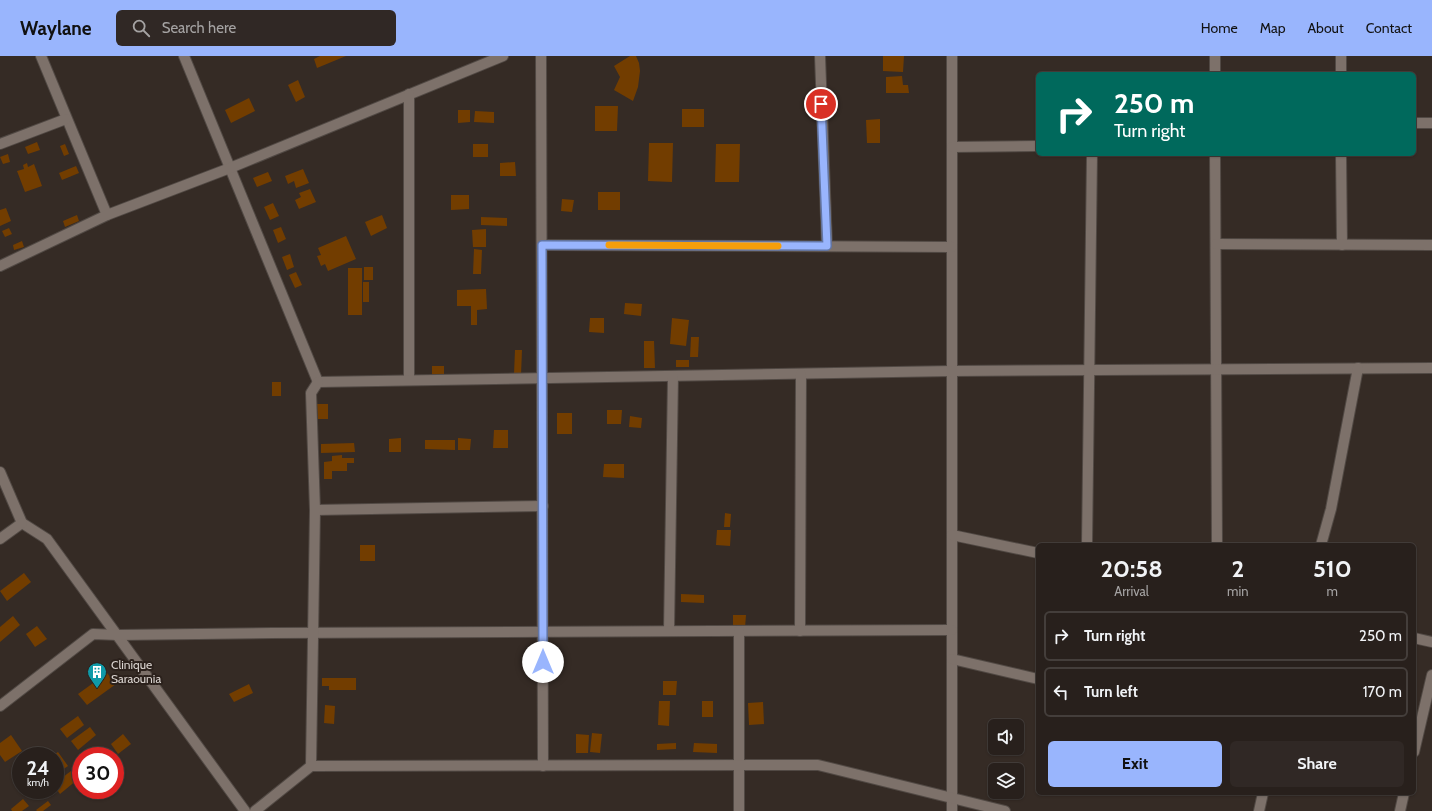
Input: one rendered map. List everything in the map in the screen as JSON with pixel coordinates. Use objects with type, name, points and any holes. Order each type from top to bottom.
[{"type":"street","points":[[41,56],[107,215]]},
{"type":"street","points":[[184,56],[318,382]]},
{"type":"street","points":[[0,266],[107,215],[230,168],[503,56]]},
{"type":"street","points":[[541,56],[543,766]]},
{"type":"street","points":[[820,56],[827,246]]},
{"type":"street","points":[[952,56],[952,811]]},
{"type":"street","points":[[1215,56],[1215,72]]},
{"type":"street","points":[[1341,56],[1341,72]]},
{"type":"street","points":[[409,94],[409,380]]},
{"type":"street","points":[[0,144],[66,119]]},
{"type":"street","points":[[1416,123],[1432,123]]},
{"type":"street","points":[[952,147],[1036,146]]},
{"type":"street","points":[[1087,543],[1092,156]]},
{"type":"street","points":[[1215,156],[1217,543]]},
{"type":"street","points":[[1341,156],[1342,244]]},
{"type":"street","points":[[1216,244],[1432,245]]},
{"type":"street","points":[[542,245],[952,247]]},
{"type":"street","points":[[1322,543],[1331,509],[1358,368]]},
{"type":"street","points":[[318,382],[952,371],[1432,368]]},
{"type":"street","points":[[800,374],[800,630]]},
{"type":"street","points":[[669,631],[673,376]]},
{"type":"street","points":[[311,766],[315,510],[311,393],[318,382]]},
{"type":"street","points":[[0,472],[22,523],[48,539],[245,811]]},
{"type":"street","points":[[315,510],[542,506]]},
{"type":"street","points":[[0,540],[22,523]]},
{"type":"street","points":[[952,535],[1036,554]]},
{"type":"street","points":[[0,706],[93,634],[952,630]]},
{"type":"street","points":[[739,631],[739,811]]},
{"type":"street","points":[[1416,638],[1432,642]]},
{"type":"street","points":[[952,659],[1036,680]]},
{"type":"street","points":[[1416,743],[1432,675]]},
{"type":"street","points":[[255,811],[311,766],[818,765],[1005,811]]},
{"type":"street","points":[[1258,811],[1262,795]]},
{"type":"street","points":[[1400,811],[1404,795]]},
{"type":"building","points":[[320,56],[346,56],[317,68],[314,59]]},
{"type":"building","points":[[630,56],[636,56],[640,71],[638,87],[633,101],[614,90],[620,77],[614,66]]},
{"type":"building","points":[[883,56],[904,56],[903,72],[883,71]]},
{"type":"building","points":[[902,76],[903,85],[908,85],[909,93],[886,93],[886,77]]},
{"type":"building","points":[[298,80],[305,97],[296,102],[288,85]]},
{"type":"building","points":[[249,98],[255,111],[231,123],[225,110]]},
{"type":"building","points":[[595,106],[618,106],[617,131],[595,131]]},
{"type":"building","points":[[682,109],[704,109],[704,127],[682,127]]},
{"type":"building","points":[[458,110],[470,110],[470,122],[458,123]]},
{"type":"building","points":[[475,111],[494,112],[494,123],[474,122]]},
{"type":"building","points":[[880,119],[880,143],[867,143],[866,120]]},
{"type":"building","points":[[37,142],[40,150],[28,154],[25,147]]},
{"type":"building","points":[[649,143],[673,143],[672,182],[648,181]]},
{"type":"building","points":[[65,144],[69,154],[64,156],[60,146]]},
{"type":"building","points":[[473,144],[488,144],[488,157],[473,157]]},
{"type":"building","points":[[716,144],[740,144],[739,182],[715,182]]},
{"type":"building","points":[[8,154],[10,162],[3,164],[0,157]]},
{"type":"building","points":[[515,162],[516,176],[500,176],[500,163]]},
{"type":"building","points":[[27,163],[28,167],[34,164],[42,186],[25,192],[17,171],[24,169],[23,165]]},
{"type":"building","points":[[76,166],[79,173],[62,180],[59,173]]},
{"type":"building","points":[[303,169],[309,183],[296,188],[294,181],[288,184],[285,176]]},
{"type":"building","points":[[268,172],[272,181],[257,187],[253,178]]},
{"type":"building","points":[[310,189],[316,202],[299,209],[295,200],[301,197],[299,193]]},
{"type":"building","points":[[598,192],[620,192],[620,210],[598,210]]},
{"type":"building","points":[[451,195],[469,195],[469,209],[451,210]]},
{"type":"building","points":[[562,199],[574,200],[572,212],[561,211]]},
{"type":"building","points":[[273,203],[279,216],[270,220],[264,207]]},
{"type":"building","points":[[6,208],[11,221],[0,226],[0,210]]},
{"type":"building","points":[[77,215],[79,221],[65,227],[63,221]]},
{"type":"building","points":[[382,215],[387,228],[371,236],[365,222]]},
{"type":"building","points":[[481,217],[507,218],[507,226],[481,225]]},
{"type":"building","points":[[281,227],[286,239],[278,243],[273,230]]},
{"type":"building","points":[[9,228],[12,234],[5,237],[2,231]]},
{"type":"building","points":[[486,229],[486,247],[473,247],[472,230]]},
{"type":"building","points":[[346,236],[356,259],[328,271],[325,264],[321,266],[317,256],[321,255],[318,248]]},
{"type":"building","points":[[22,241],[24,247],[14,250],[13,245]]},
{"type":"building","points":[[474,249],[482,250],[481,274],[473,274]]},
{"type":"building","points":[[290,254],[294,267],[287,270],[282,257]]},
{"type":"building","points":[[364,267],[373,267],[373,280],[364,280]]},
{"type":"building","points":[[348,268],[362,268],[362,315],[348,315]]},
{"type":"building","points":[[296,272],[302,285],[295,288],[289,275]]},
{"type":"building","points":[[363,282],[369,282],[369,302],[363,302]]},
{"type":"building","points":[[486,289],[487,309],[477,310],[477,325],[471,325],[471,306],[457,306],[457,290]]},
{"type":"building","points":[[625,303],[642,304],[641,316],[624,314]]},
{"type":"building","points":[[590,318],[604,318],[604,333],[589,332]]},
{"type":"building","points":[[672,318],[689,320],[686,346],[670,344]]},
{"type":"building","points":[[691,337],[699,337],[698,357],[690,357]]},
{"type":"building","points":[[644,341],[654,341],[655,368],[644,368]]},
{"type":"building","points":[[515,350],[522,350],[521,375],[514,374]]},
{"type":"building","points":[[676,360],[689,360],[689,367],[676,367]]},
{"type":"building","points":[[432,366],[444,366],[444,377],[432,376]]},
{"type":"building","points":[[272,382],[281,382],[281,396],[272,396]]},
{"type":"building","points":[[317,404],[328,404],[328,419],[318,419]]},
{"type":"building","points":[[607,410],[622,410],[621,424],[607,424]]},
{"type":"building","points":[[557,413],[572,413],[572,434],[557,434]]},
{"type":"building","points":[[630,416],[642,418],[641,428],[629,427]]},
{"type":"building","points":[[494,430],[508,430],[508,448],[493,448]]},
{"type":"building","points":[[401,438],[401,452],[389,452],[389,439]]},
{"type":"building","points":[[458,438],[471,439],[470,450],[458,450]]},
{"type":"building","points":[[425,440],[455,440],[455,450],[425,449]]},
{"type":"building","points":[[354,443],[355,452],[321,453],[321,444]]},
{"type":"building","points":[[342,455],[342,458],[354,458],[354,463],[347,463],[347,471],[332,471],[332,479],[324,479],[324,462],[332,461],[332,456]]},
{"type":"building","points":[[604,464],[624,464],[624,478],[603,477]]},
{"type":"building","points":[[725,513],[731,514],[730,527],[724,527]]},
{"type":"building","points":[[717,530],[731,530],[730,546],[716,545]]},
{"type":"building","points":[[360,545],[375,545],[375,561],[360,561]]},
{"type":"building","points":[[24,573],[31,582],[7,601],[0,591]]},
{"type":"building","points":[[681,594],[704,595],[704,603],[681,602]]},
{"type":"building","points":[[733,615],[746,615],[745,628],[733,627]]},
{"type":"building","points":[[13,616],[20,625],[0,642],[0,627]]},
{"type":"building","points":[[37,626],[47,639],[35,647],[26,634]]},
{"type":"building","name":"Clinique Saraounia","points":[[107,673],[116,684],[87,705],[78,694]]},
{"type":"building","points":[[322,678],[356,678],[356,690],[329,690],[329,686],[322,686]]},
{"type":"building","points":[[663,681],[677,681],[676,695],[663,695]]},
{"type":"building","points":[[249,684],[253,693],[234,702],[229,694]]},
{"type":"building","points":[[659,701],[670,701],[669,726],[658,725]]},
{"type":"building","points":[[702,701],[713,701],[713,717],[702,717]]},
{"type":"building","points":[[763,702],[764,724],[749,725],[748,703]]},
{"type":"building","points":[[325,705],[335,706],[334,724],[324,723]]},
{"type":"building","points":[[78,716],[84,725],[67,738],[60,729]]},
{"type":"building","points":[[90,727],[96,735],[82,747],[76,747],[71,741]]},
{"type":"building","points":[[592,733],[602,734],[600,753],[590,752]]},
{"type":"building","points":[[123,734],[131,744],[124,749],[124,747],[113,747],[111,744]]},
{"type":"building","points":[[576,734],[589,735],[588,753],[576,753]]},
{"type":"building","points":[[11,735],[19,747],[12,747],[12,757],[5,762],[0,755],[0,743]]},
{"type":"building","points":[[676,743],[676,749],[657,750],[657,744]]},
{"type":"building","points":[[694,743],[717,744],[717,753],[693,752]]},
{"type":"building","points":[[64,760],[68,766],[64,769]]},
{"type":"building","points":[[71,771],[72,772],[72,784],[64,791],[64,776]]},
{"type":"building","points":[[23,799],[29,806],[22,811],[12,811],[11,809]]},
{"type":"building","points":[[48,801],[51,805],[43,811],[36,810]]},
{"type":"slow traffic","points":[[609,245],[778,246]]},
{"type":"place","name":"Clinique Saraounia","points":[[97,689]]},
{"type":"route","points":[[543,662],[542,245],[827,246],[821,104]]}]
